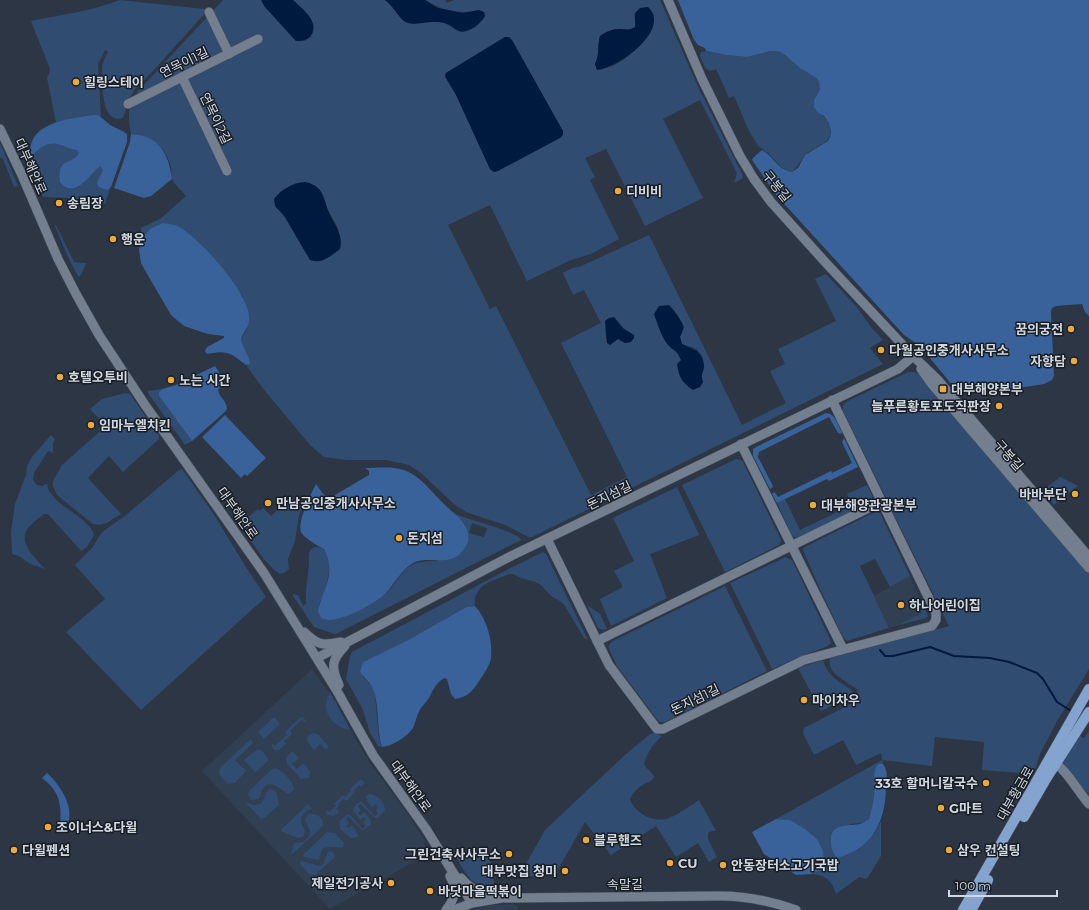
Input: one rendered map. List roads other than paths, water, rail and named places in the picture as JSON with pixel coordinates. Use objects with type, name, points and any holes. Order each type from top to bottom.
[{"type":"main road","name":"대부황금로","points":[[963,910],[1072,730],[1087,694]]},
{"type":"main road","name":"대부황금로","points":[[1072,730],[1089,712]]},
{"type":"main road","name":"대부황금로","points":[[971,910],[1016,831],[1053,761]]},
{"type":"main road","points":[[959,910],[974,891]]},
{"type":"street","name":"구봉길","points":[[668,0],[702,79],[740,156],[754,179],[772,202],[826,263],[913,356],[937,379],[1089,557]]},
{"type":"street","name":"연목이1길","points":[[209,12],[229,54]]},
{"type":"street","name":"연목이1길","points":[[128,104],[258,40]]},
{"type":"street","name":"연목이2길","points":[[182,77],[228,171]]},
{"type":"street","name":"대부해안로","points":[[0,129],[21,173],[58,259],[99,336],[133,388],[264,573],[344,702],[361,735],[389,779],[426,829],[472,903]]},
{"type":"street","name":"구봉길","points":[[913,356],[930,384],[1089,568]]},
{"type":"street","name":"돈지섬길","points":[[317,658],[471,576],[898,369],[913,356]]},
{"type":"street","name":"돈지섬1길","points":[[547,539],[597,641],[616,675],[655,728],[660,730],[804,660],[932,626],[936,620],[936,613],[832,400]]},
{"type":"street","points":[[741,444],[843,650]]},
{"type":"street","points":[[597,641],[881,502]]},
{"type":"street","points":[[292,618],[314,641],[319,644],[330,645],[350,641]]},
{"type":"street","points":[[350,641],[335,658],[334,671],[355,717],[361,735]]},
{"type":"street","points":[[1053,761],[1089,804]]},
{"type":"street","points":[[426,829],[432,834],[458,874],[469,886],[481,893],[502,898]]},
{"type":"street","points":[[433,841],[436,851],[455,888],[454,898],[446,910]]},
{"type":"street","name":"속말길","points":[[454,910],[472,903],[502,898],[730,896],[766,901],[796,910]]},
{"type":"waterway","points":[[880,650],[885,656],[893,656],[930,647],[954,656],[990,658],[1009,662],[1037,673],[1043,679],[1057,702],[1073,712]]},
{"type":"place","name":"힐링스테이","points":[[76,82]]},
{"type":"place","name":"디비비","points":[[618,191]]},
{"type":"place","name":"송림장","points":[[59,203]]},
{"type":"place","name":"행운","points":[[113,239]]},
{"type":"place","name":"꿈의궁전","points":[[1071,329]]},
{"type":"place","name":"다월공인중개사사무소","points":[[881,350]]},
{"type":"place","name":"자향담","points":[[1074,361]]},
{"type":"place","name":"호텔오투비","points":[[60,377]]},
{"type":"place","name":"노는 시간","points":[[171,380]]},
{"type":"place","name":"대부해양본부","points":[[943,389]]},
{"type":"place","name":"늘푸른황토포도직판장","points":[[999,406]]},
{"type":"place","name":"임마누엘치킨","points":[[91,425]]},
{"type":"place","name":"바바부단","points":[[1075,494]]},
{"type":"place","name":"만남공인중개사사무소","points":[[268,503]]},
{"type":"place","name":"대부해양관광본부","points":[[813,505]]},
{"type":"place","name":"돈지섬","points":[[399,538]]},
{"type":"place","name":"하나어린이집","points":[[901,605]]},
{"type":"place","name":"마이차우","points":[[804,700]]},
{"type":"place","name":"33호 할머니칼국수","points":[[986,783]]},
{"type":"place","name":"G마트","points":[[941,808]]},
{"type":"place","name":"조이너스&다윌","points":[[48,827]]},
{"type":"place","name":"블루핸즈","points":[[586,840]]},
{"type":"place","name":"다윌펜션","points":[[14,850]]},
{"type":"place","name":"삼우 컨설팅","points":[[949,850]]},
{"type":"place","name":"그린건축사사무소","points":[[509,854]]},
{"type":"place","name":"CU","points":[[670,863]]},
{"type":"place","name":"안동장터소고기국밥","points":[[723,865]]},
{"type":"place","name":"대부맛집 청미","points":[[565,871]]},
{"type":"place","name":"제일전기공사","points":[[391,883]]},
{"type":"place","name":"바닷마을떡볶이","points":[[430,891]]}]
